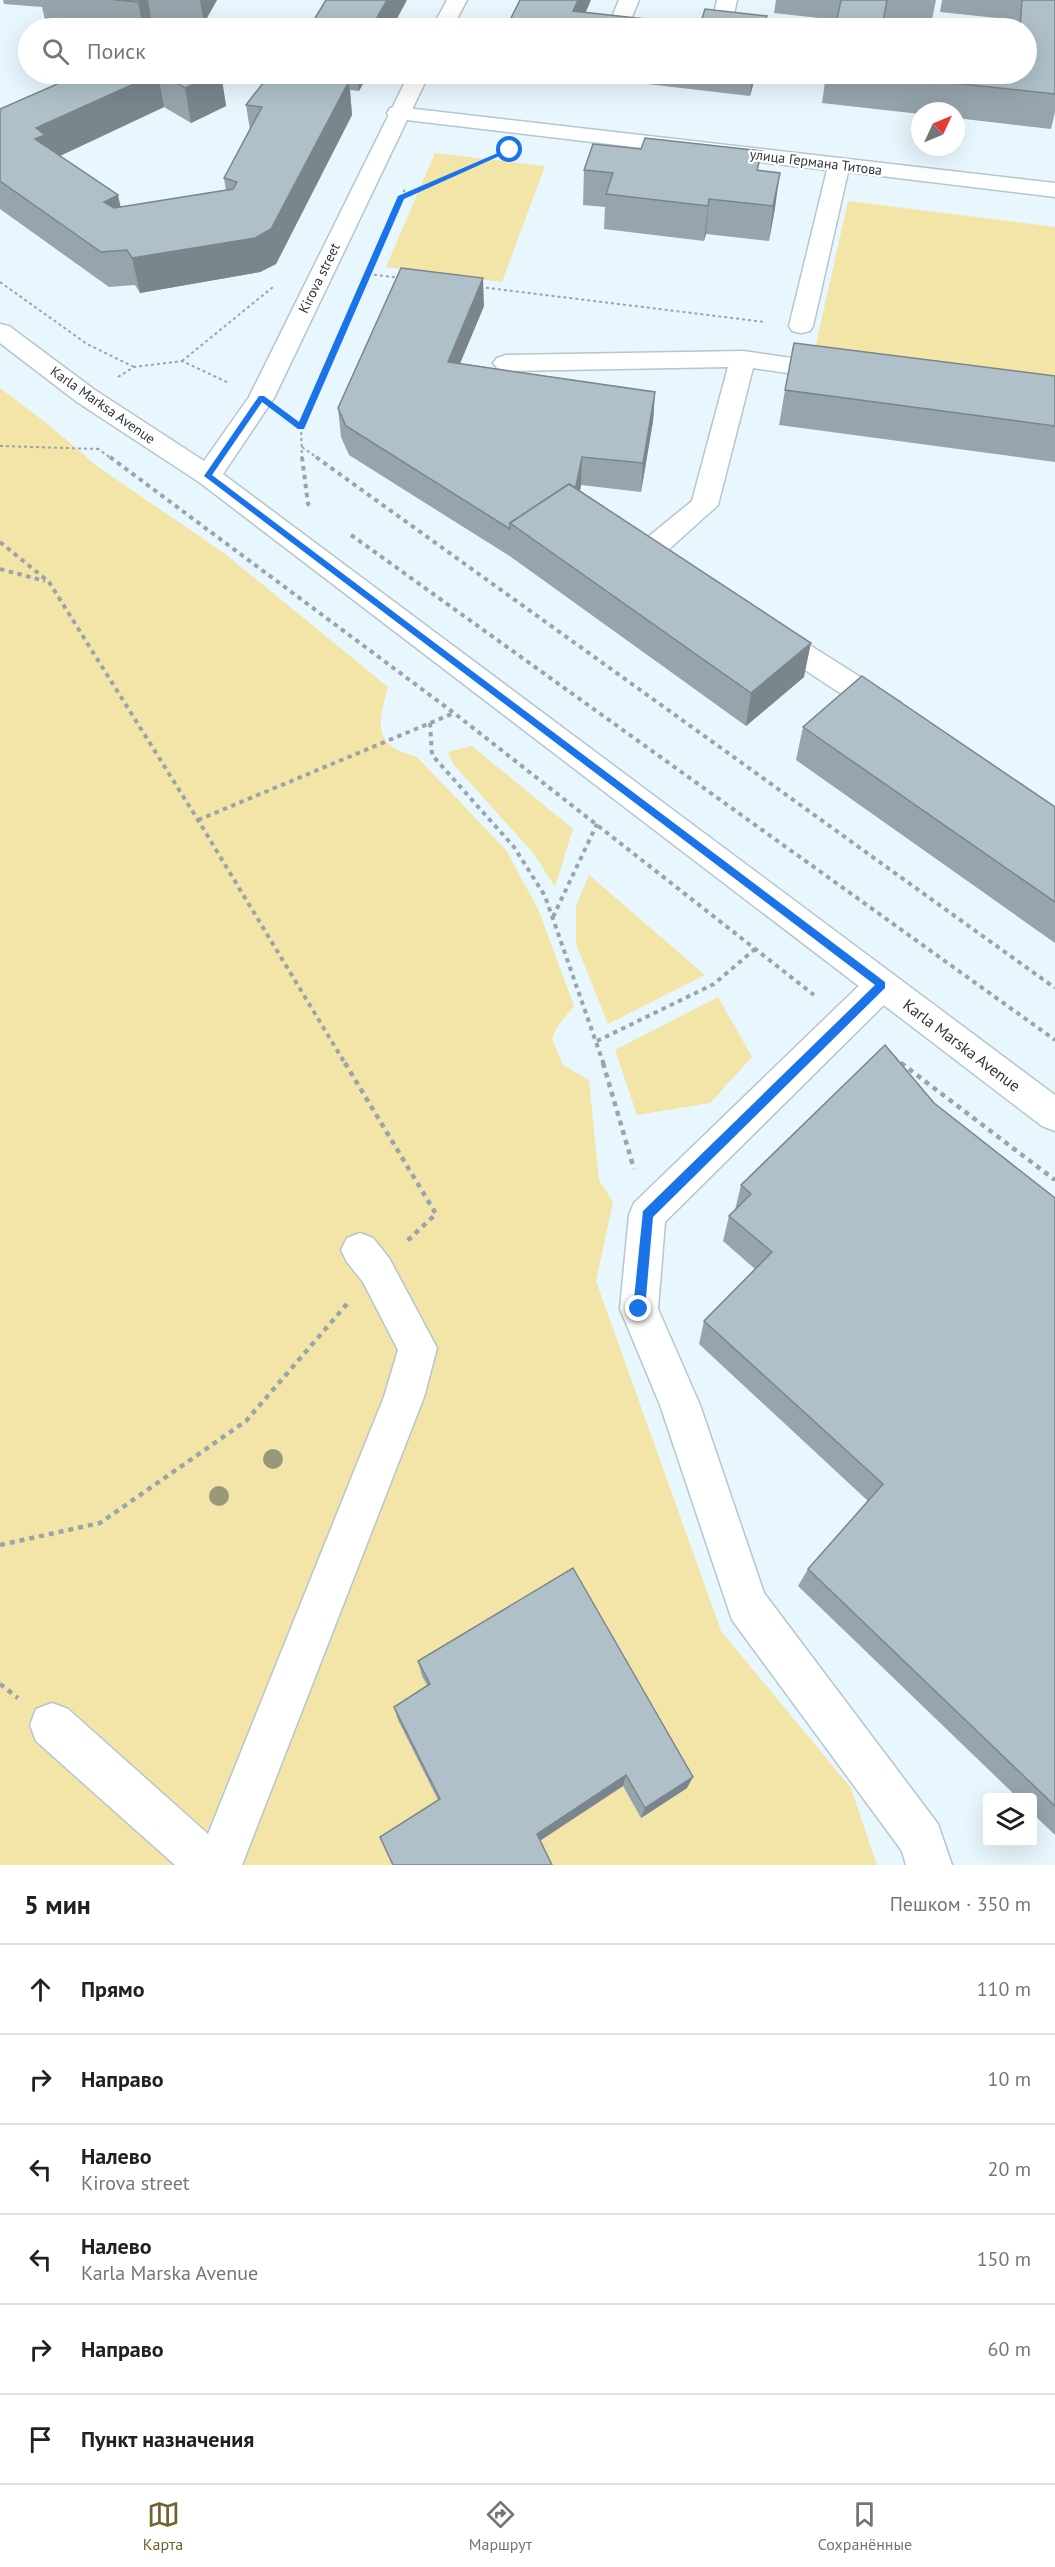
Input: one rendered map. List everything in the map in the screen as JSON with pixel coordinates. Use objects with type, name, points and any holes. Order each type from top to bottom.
[{"type":"main road","points":[[447,18],[457,0]]},
{"type":"main road","points":[[622,18],[629,0]]},
{"type":"main road","points":[[723,18],[727,0]]},
{"type":"main road","name":"Kirova street","points":[[208,476],[261,398],[414,84]]},
{"type":"main road","name":"улица Германа Титова","points":[[398,113],[1055,190]]},
{"type":"main road","points":[[801,326],[839,165]]},
{"type":"main road","name":"Karla Marksa Avenue","points":[[0,331],[86,396],[208,476]]},
{"type":"main road","points":[[697,585],[647,553],[704,505],[743,359]]},
{"type":"main road","points":[[506,363],[743,359],[858,376]]},
{"type":"main road","name":"Karla Marska Avenue","points":[[208,476],[1055,1115]]},
{"type":"main road","points":[[747,618],[916,727]]},
{"type":"main road","points":[[882,985],[647,1215],[639,1309],[680,1406],[747,1605],[922,1840],[929,1865]]},
{"type":"main road","points":[[219,1865],[404,1396],[418,1348],[368,1260]]},
{"type":"main road","points":[[52,1725],[209,1865]]},
{"type":"path","points":[[401,198],[499,155]]},
{"type":"path","points":[[317,511],[308,504],[301,427],[409,178]]},
{"type":"path","points":[[368,274],[403,278]]},
{"type":"path","points":[[0,282],[87,344],[134,367],[182,361],[270,291],[276,281]]},
{"type":"path","points":[[473,287],[801,326]]},
{"type":"path","points":[[182,361],[261,398],[301,427]]},
{"type":"path","points":[[88,442],[454,713],[847,1021],[1055,1180]]},
{"type":"path","points":[[0,446],[98,448]]},
{"type":"path","points":[[301,446],[1055,988]]},
{"type":"path","points":[[346,532],[1055,1040]]},
{"type":"path","points":[[0,542],[49,582],[198,820],[436,1214],[368,1260],[246,1421],[100,1523],[0,1545]]},
{"type":"path","points":[[0,569],[49,582]]},
{"type":"path","points":[[198,820],[454,713]]},
{"type":"path","points":[[430,723],[432,755],[514,847],[544,896],[597,1041],[647,1215]]},
{"type":"path","points":[[553,917],[597,824]]},
{"type":"path","points":[[597,1041],[714,984],[755,949]]},
{"type":"shaded area","points":[[435,153],[545,166],[502,282],[386,267]]},
{"type":"shaded area","points":[[848,201],[1055,227],[1055,384],[815,349]]},
{"type":"shaded area","points":[[0,388],[49,425],[98,467],[224,553],[388,687],[381,722],[385,740],[402,752],[416,756],[506,850],[539,911],[574,1006],[557,1027],[552,1039],[563,1065],[589,1080],[599,1180],[613,1202],[596,1281],[721,1631],[851,1788],[877,1865],[0,1865]]},
{"type":"shaded area","points":[[472,746],[573,829],[555,887],[534,854],[453,764],[448,752]]},
{"type":"shaded area","points":[[589,875],[705,975],[608,1024],[576,944],[576,906]]},
{"type":"shaded area","points":[[718,997],[752,1057],[710,1103],[637,1115],[615,1050]]},
{"type":"building","points":[[114,0],[140,0],[138,2]]},
{"type":"building","points":[[326,0],[387,0],[377,18],[315,18]]},
{"type":"building","points":[[520,0],[578,0],[573,11],[636,18],[511,18]]},
{"type":"building","points":[[841,0],[887,0],[884,18],[837,18]]},
{"type":"building","points":[[1022,0],[1055,0],[1055,94],[962,84],[1037,84],[1037,18],[1021,18]]},
{"type":"building","points":[[705,9],[767,16],[766,18],[702,18]]},
{"type":"building","points":[[57,84],[134,84],[36,128],[45,135],[35,139],[118,195],[104,202],[114,208],[233,189],[237,182],[224,178],[262,107],[246,105],[262,84],[347,84],[271,229],[255,238],[132,258],[127,250],[101,252],[0,181],[0,109]]},
{"type":"building","points":[[178,84],[194,84],[185,88]]},
{"type":"building","points":[[645,138],[762,151],[757,170],[780,173],[773,206],[709,199],[708,206],[606,194],[613,173],[584,170],[593,144],[641,149]]},
{"type":"building","points":[[401,268],[483,278],[448,362],[655,392],[643,463],[582,457],[576,486],[569,484],[510,523],[510,529],[346,426],[338,408]]},
{"type":"building","points":[[794,343],[1055,376],[1055,426],[785,390]]},
{"type":"building","points":[[569,484],[811,643],[751,693],[510,523]]},
{"type":"building","points":[[862,676],[1055,807],[1055,902],[803,727]]},
{"type":"building","points":[[885,1045],[934,1103],[1055,1198],[1055,1806],[808,1569],[883,1484],[704,1321],[772,1252],[729,1216],[751,1194],[741,1185]]},
{"type":"building","points":[[573,1568],[693,1777],[645,1808],[626,1775],[537,1834],[552,1865],[393,1865],[380,1837],[440,1799],[394,1707],[430,1684],[418,1661]]},
{"type":"route","points":[[510,150],[401,198],[301,427],[261,398],[208,476],[272,527],[882,985],[647,1215],[639,1309]]}]
